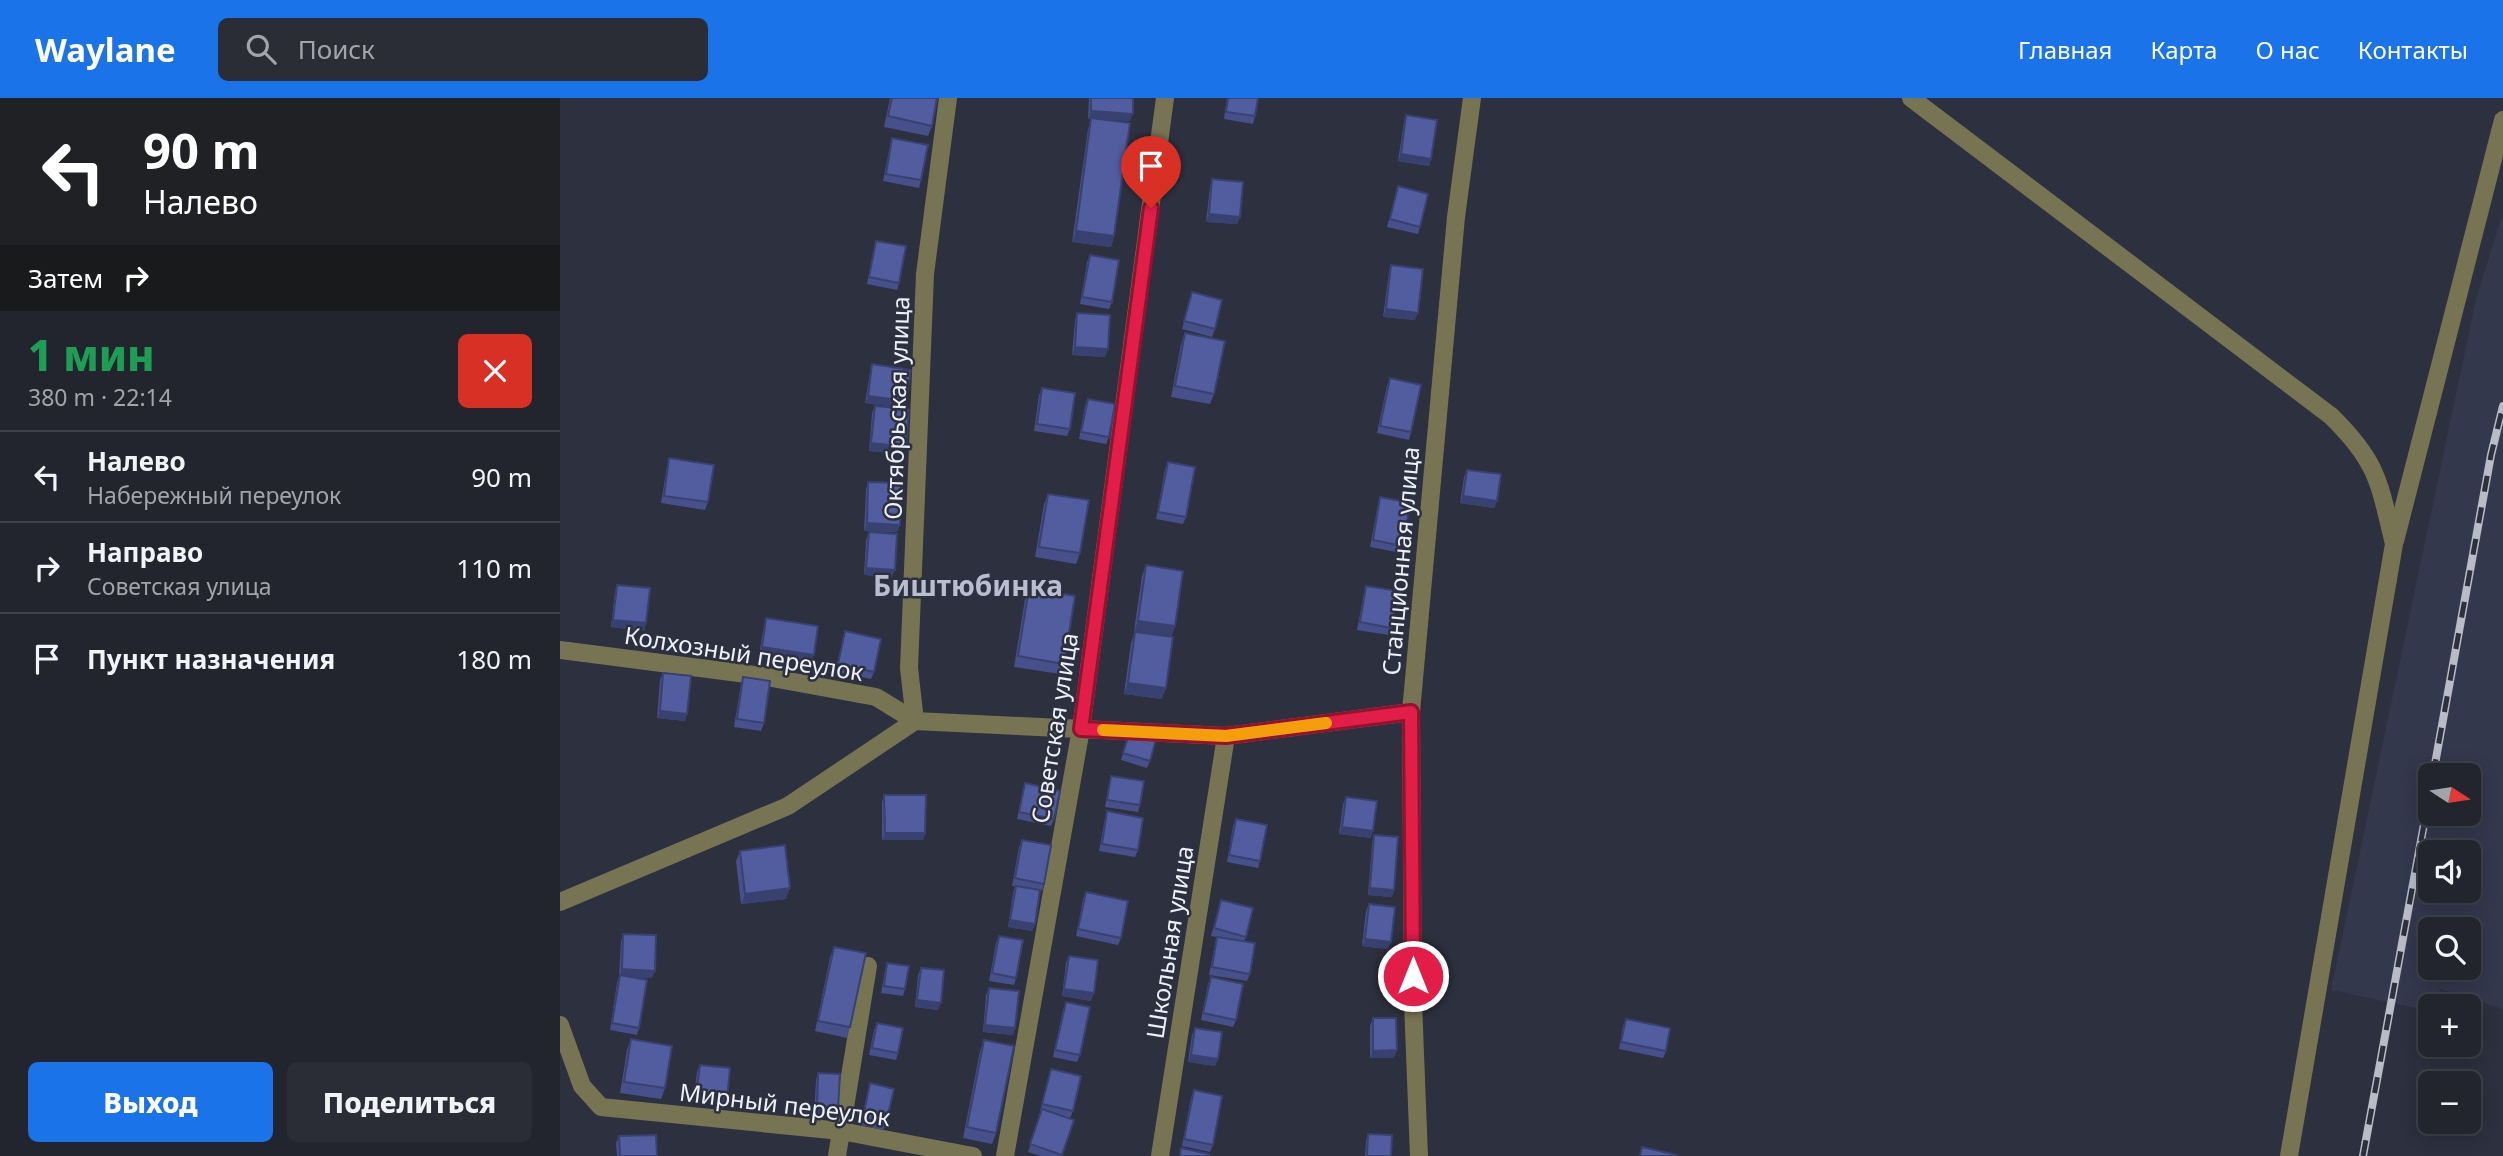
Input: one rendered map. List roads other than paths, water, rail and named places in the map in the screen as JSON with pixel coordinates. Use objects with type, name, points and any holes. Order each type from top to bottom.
[{"type":"street","name":"Октябрьская улица","points":[[915,720],[909,668],[925,274],[948,98]]},
{"type":"street","name":"Советская улица","points":[[1005,1156],[1081,729],[1166,98]]},
{"type":"street","name":"Станционная улица","points":[[1419,1156],[1413,1002],[1411,712],[1455,230],[1472,98]]},
{"type":"street","points":[[1911,98],[2331,416],[2360,444],[2372,463],[2381,488],[2394,544]]},
{"type":"street","points":[[2289,1156],[2394,544],[2503,120]]},
{"type":"street","name":"Колхозный переулок","points":[[560,650],[762,676],[876,697],[915,720]]},
{"type":"street","points":[[560,902],[788,806],[915,720],[1226,736],[1411,712]]},
{"type":"street","name":"Школьная улица","points":[[1160,1156],[1226,736]]},
{"type":"street","points":[[837,1156],[868,966]]},
{"type":"street","name":"Мирный переулок","points":[[560,1025],[582,1086],[593,1102],[610,1110],[841,1131],[973,1156]]},
{"type":"railway","points":[[2435,763],[2491,455],[2503,406]]},
{"type":"railway","points":[[2363,1156],[2424,826]]},
{"type":"district","name":"Биштюбинка","points":[[968,585]]}]
